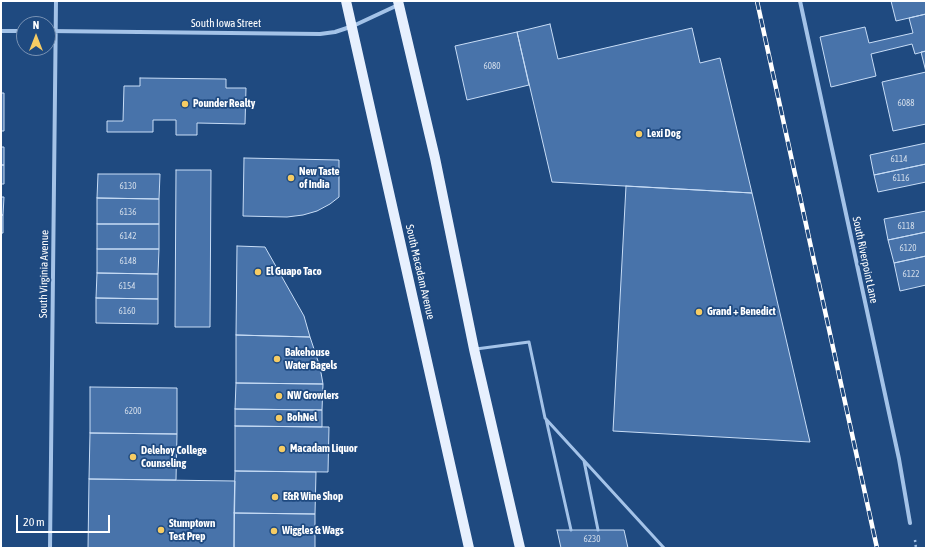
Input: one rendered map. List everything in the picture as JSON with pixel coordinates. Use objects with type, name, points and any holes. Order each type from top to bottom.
[{"type":"main road","name":"South Macadam Avenue","points":[[346,1],[353,26],[470,548]]},
{"type":"main road","points":[[398,3],[435,158],[474,349],[520,548]]},
{"type":"street","name":"South Virginia Avenue","points":[[56,1],[56,16]]},
{"type":"street","name":"South Riverpoint Lane","points":[[800,1],[899,459],[910,523]]},
{"type":"street","name":"South Iowa Street","points":[[56,32],[320,34],[335,32],[353,26],[398,3]]},
{"type":"street","points":[[1,31],[16,31]]},
{"type":"street","name":"South Virginia Avenue","points":[[50,548],[55,56]]},
{"type":"lane","points":[[474,349],[529,342],[570,530]]},
{"type":"lane","points":[[546,418],[664,548]]},
{"type":"lane","points":[[584,459],[598,530]]},
{"type":"building","points":[[891,1],[926,1],[926,14],[896,21]]},
{"type":"building","points":[[926,14],[926,51],[915,54],[912,44],[871,54],[876,76],[831,87],[820,37],[865,27],[869,43],[913,33],[909,18]]},
{"type":"building","name":"Lexi Dog","points":[[550,24],[558,59],[692,28],[700,63],[720,58],[752,193],[552,182],[517,32]]},
{"type":"building","points":[[517,32],[529,85],[467,100],[455,46]]},
{"type":"building","points":[[926,51],[926,72],[921,52]]},
{"type":"building","points":[[926,72],[926,124],[893,131],[882,82]]},
{"type":"building","name":"Pounder Realty","points":[[140,78],[226,79],[226,88],[246,88],[245,124],[197,123],[197,135],[176,135],[176,120],[153,120],[153,132],[107,132],[107,121],[123,121],[124,86],[140,86]]},
{"type":"building","points":[[1,93],[4,93],[4,131],[1,131]]},
{"type":"building","points":[[926,143],[926,164],[874,175],[870,155]]},
{"type":"building","points":[[1,147],[4,147],[4,165],[1,165]]},
{"type":"building","name":"New Taste of India","points":[[244,158],[339,160],[339,197],[317,211],[303,215],[287,217],[243,216]]},
{"type":"building","points":[[926,164],[926,182],[878,192],[874,175]]},
{"type":"building","points":[[1,165],[4,165],[4,184],[1,184]]},
{"type":"building","points":[[176,170],[211,170],[210,327],[175,327]]},
{"type":"building","points":[[98,174],[160,174],[159,199],[97,198]]},
{"type":"building","name":"Grand + Benedict","points":[[626,186],[752,193],[810,442],[613,431]]},
{"type":"building","points":[[1,197],[4,197],[3,215],[1,215]]},
{"type":"building","points":[[97,198],[159,199],[159,224],[97,224]]},
{"type":"building","points":[[926,211],[926,232],[888,240],[884,219]]},
{"type":"building","points":[[1,215],[3,215],[3,233],[1,233]]},
{"type":"building","points":[[97,224],[159,224],[159,249],[97,249]]},
{"type":"building","points":[[926,232],[926,256],[894,263],[888,240]]},
{"type":"building","name":"El Guapo Taco","points":[[237,246],[265,247],[304,316],[310,337],[236,335]]},
{"type":"building","points":[[97,249],[159,249],[158,274],[97,273]]},
{"type":"building","points":[[926,256],[926,285],[900,291],[894,263]]},
{"type":"building","points":[[97,273],[158,274],[158,299],[96,298]]},
{"type":"building","points":[[96,298],[158,299],[158,324],[96,323]]},
{"type":"building","name":"Bakehouse Water Bagels","points":[[236,335],[310,337],[320,367],[323,384],[236,383]]},
{"type":"building","name":"NW Growlers","points":[[236,383],[323,384],[322,410],[235,409]]},
{"type":"building","points":[[90,387],[177,388],[177,434],[90,433]]},
{"type":"building","name":"BohNel","points":[[235,409],[322,410],[322,427],[235,426]]},
{"type":"building","name":"Macadam Liquor","points":[[235,426],[329,427],[328,472],[235,471]]},
{"type":"building","name":"Delehoy College Counseling","points":[[90,433],[177,434],[176,480],[89,479]]},
{"type":"building","name":"E&R Wine Shop","points":[[235,471],[316,472],[315,514],[234,513]]},
{"type":"building","name":"Stumptown Test Prep","points":[[89,479],[235,481],[234,548],[88,548]]},
{"type":"building","name":"Wiggles & Wags","points":[[234,513],[315,514],[315,548],[234,548]]},
{"type":"building","points":[[557,530],[624,530],[628,548],[561,548]]},
{"type":"railway","points":[[757,1],[877,548]]},
{"type":"place","name":"Pounder Realty","points":[[185,104]]},
{"type":"place","name":"Lexi Dog","points":[[639,134]]},
{"type":"place","name":"New Taste of India","points":[[291,178]]},
{"type":"place","name":"El Guapo Taco","points":[[258,272]]},
{"type":"place","name":"Grand + Benedict","points":[[699,312]]},
{"type":"place","name":"Bakehouse Water Bagels","points":[[277,359]]},
{"type":"place","name":"NW Growlers","points":[[279,396]]},
{"type":"place","name":"BohNel","points":[[279,418]]},
{"type":"place","name":"Macadam Liquor","points":[[282,449]]},
{"type":"place","name":"Delehoy College Counseling","points":[[133,457]]},
{"type":"place","name":"E&R Wine Shop","points":[[275,497]]},
{"type":"place","name":"Stumptown Test Prep","points":[[161,530]]},
{"type":"place","name":"Wiggles & Wags","points":[[274,531]]}]
